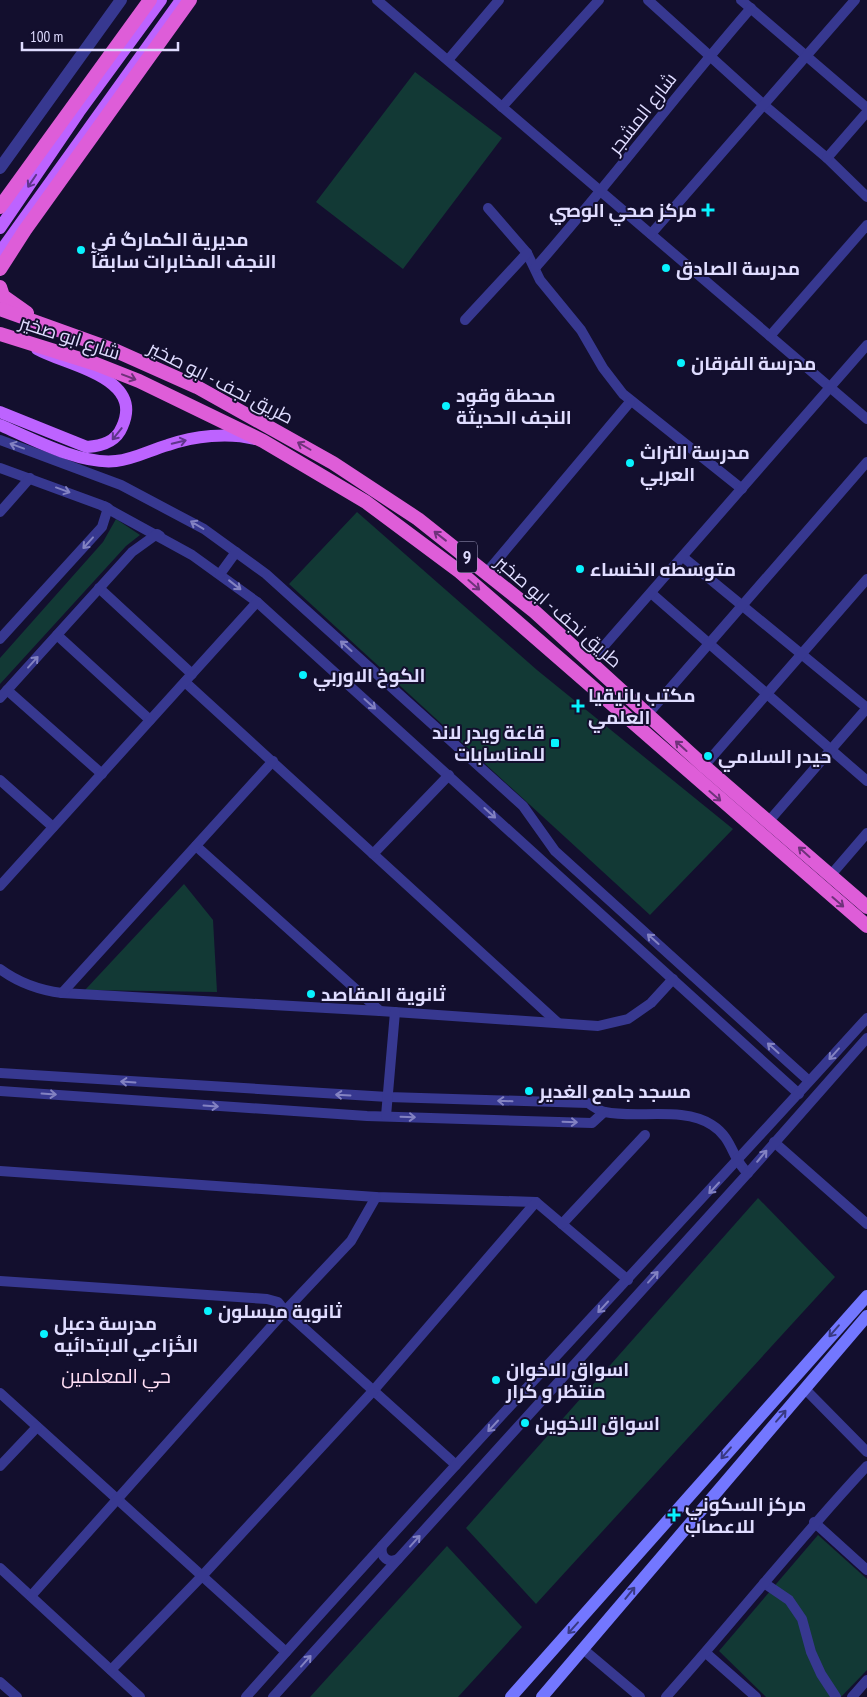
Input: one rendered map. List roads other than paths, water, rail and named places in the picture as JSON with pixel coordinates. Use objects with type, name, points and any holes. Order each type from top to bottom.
[{"type":"highway","points":[[0,207],[150,0]]},
{"type":"highway","points":[[0,270],[25,230],[190,0]]},
{"type":"highway","points":[[0,287],[3,296],[12,303],[61,330]]},
{"type":"highway","name":"طريق نجف - ابو صخير","points":[[0,309],[114,350],[197,387],[307,448],[418,519],[535,612],[704,766],[867,907]]},
{"type":"highway","name":"شارع ابو صخير","points":[[0,334],[96,364],[139,381],[263,441],[366,502]]},
{"type":"highway","name":"طريق نجف - ابو صخير","points":[[366,502],[413,536],[492,600],[521,628],[867,926]]},
{"type":"highway","points":[[492,600],[501,596],[504,586]]},
{"type":"highway","points":[[521,628],[525,617],[535,612]]},
{"type":"main road","points":[[0,228],[79,112],[161,0]]},
{"type":"main road","points":[[0,252],[180,0]]},
{"type":"main road","points":[[0,412],[87,447],[99,446],[113,440],[120,432],[125,420],[127,409],[123,398],[111,382],[53,358],[26,342]]},
{"type":"main road","points":[[0,425],[50,446],[101,461],[131,458],[166,445],[196,438],[244,436],[263,441]]},
{"type":"main road","points":[[511,1697],[867,1296]]},
{"type":"main road","points":[[542,1697],[867,1316]]},
{"type":"main road","points":[[646,1574],[636,1574],[635,1567],[663,1536],[669,1519]]},
{"type":"main road","points":[[597,1602],[603,1598],[610,1599],[614,1605],[614,1612]]},
{"type":"street","points":[[0,168],[121,0]]},
{"type":"street","points":[[377,0],[867,419]]},
{"type":"street","points":[[448,60],[497,0]]},
{"type":"street","points":[[502,107],[599,0]]},
{"type":"street","points":[[648,0],[764,105],[827,158],[867,197]]},
{"type":"street","points":[[741,0],[867,108]]},
{"type":"street","points":[[651,234],[856,0]]},
{"type":"street","name":"شارع المشجر","points":[[535,268],[601,192],[751,8]]},
{"type":"street","points":[[827,158],[867,112]]},
{"type":"street","points":[[488,208],[527,252],[544,286],[577,325],[609,377],[630,402],[742,489]]},
{"type":"street","points":[[770,336],[867,225]]},
{"type":"street","points":[[465,320],[527,252]]},
{"type":"street","points":[[590,662],[867,345]]},
{"type":"street","points":[[487,572],[630,402]]},
{"type":"street","points":[[0,440],[121,485],[178,514],[266,574],[523,806],[555,851],[810,1081]]},
{"type":"street","points":[[647,715],[867,462]]},
{"type":"street","points":[[0,468],[108,508],[102,527],[0,639]]},
{"type":"street","points":[[0,512],[30,478]]},
{"type":"street","points":[[101,505],[160,536],[220,574],[257,602],[799,1094]]},
{"type":"street","points":[[102,774],[4,694],[140,545],[157,534],[160,536]]},
{"type":"street","points":[[220,574],[236,552]]},
{"type":"street","points":[[682,557],[867,708],[769,821]]},
{"type":"street","points":[[704,766],[867,579]]},
{"type":"street","points":[[99,588],[273,761],[557,1022]]},
{"type":"street","points":[[651,593],[867,781]]},
{"type":"street","points":[[2,880],[102,774],[257,602]]},
{"type":"street","points":[[57,635],[150,720]]},
{"type":"street","points":[[62,993],[273,761]]},
{"type":"street","points":[[373,854],[449,775]]},
{"type":"street","points":[[0,780],[53,827]]},
{"type":"street","points":[[830,876],[867,833]]},
{"type":"street","points":[[196,846],[380,1011]]},
{"type":"street","points":[[544,862],[555,851]]},
{"type":"street","points":[[0,969],[13,979],[29,986],[62,993],[380,1011],[598,1026],[628,1019],[651,1003],[673,979]]},
{"type":"street","points":[[386,1116],[395,1012]]},
{"type":"street","points":[[246,1697],[456,1465],[738,1161],[867,1018]]},
{"type":"street","points":[[273,1697],[867,1038]]},
{"type":"street","points":[[0,1073],[388,1098],[588,1104],[604,1112],[670,1115],[711,1124],[727,1137],[741,1167],[748,1172]]},
{"type":"street","points":[[161,1103],[163,1084]]},
{"type":"street","points":[[0,1090],[161,1103],[386,1116],[592,1123],[604,1112]]},
{"type":"street","points":[[562,1224],[645,1135]]},
{"type":"street","points":[[774,1142],[867,1224]]},
{"type":"street","points":[[0,1171],[376,1197],[536,1202],[628,1280]]},
{"type":"street","points":[[31,1596],[285,1311],[351,1241],[376,1197]]},
{"type":"street","points":[[111,1670],[203,1575],[373,1391],[536,1202]]},
{"type":"street","points":[[0,1281],[267,1299],[278,1302],[285,1311],[456,1465]]},
{"type":"street","points":[[804,1389],[867,1452]]},
{"type":"street","points":[[0,1393],[286,1652]]},
{"type":"street","points":[[0,1466],[37,1427]]},
{"type":"street","points":[[666,1697],[706,1653],[814,1522],[867,1466]]},
{"type":"street","points":[[814,1522],[867,1570]]},
{"type":"street","points":[[382,1546],[381,1551],[385,1559],[394,1561],[398,1559]]},
{"type":"street","points":[[0,1568],[137,1696]]},
{"type":"street","points":[[352,1579],[362,1579],[366,1583],[366,1593]]},
{"type":"street","points":[[764,1583],[788,1600],[802,1618],[811,1652],[821,1674],[836,1697]]},
{"type":"street","points":[[583,1649],[640,1697]]},
{"type":"street","points":[[706,1653],[756,1697]]},
{"type":"street","points":[[852,1697],[867,1680]]},
{"type":"street","points":[[0,1682],[17,1697]]},
{"type":"place","name":"مركز صحي الوصي","points":[[708,210]]},
{"type":"place","name":"مديرية الكمارگ في النجف المخابرات سابقآ","points":[[81,250]]},
{"type":"place","name":"مدرسة الصادق","points":[[666,268]]},
{"type":"place","name":"مدرسة الفرقان","points":[[681,363]]},
{"type":"place","name":"محطة وقود النجف الحديثة","points":[[446,406]]},
{"type":"place","name":"مدرسة التراث العربي","points":[[630,463]]},
{"type":"place","name":"متوسطه الخنساء","points":[[580,569]]},
{"type":"place","name":"الكوخ الاوربي","points":[[303,675]]},
{"type":"place","name":"مكتب بانيقيا العلمي","points":[[578,706]]},
{"type":"place","name":"قاعة ويدر لاند للمناسابات","points":[[555,743]]},
{"type":"place","name":"حيدر السلامي","points":[[708,756]]},
{"type":"place","name":"ثانوية المقاصد","points":[[311,994]]},
{"type":"place","name":"مسجد جامع الغدير","points":[[529,1091]]},
{"type":"place","name":"ثانوية ميسلون","points":[[208,1311]]},
{"type":"place","name":"مدرسة دعبل الخُزاعي الابتدائيه","points":[[44,1334]]},
{"type":"place","name":"اسواق الاخوان منتظر و كرار","points":[[496,1380]]},
{"type":"place","name":"اسواق الاخوين","points":[[525,1423]]},
{"type":"place","name":"مركز السكوني للاعصاب","points":[[674,1515]]},
{"type":"district","name":"حي المعلمین","points":[[116,1376]]}]
